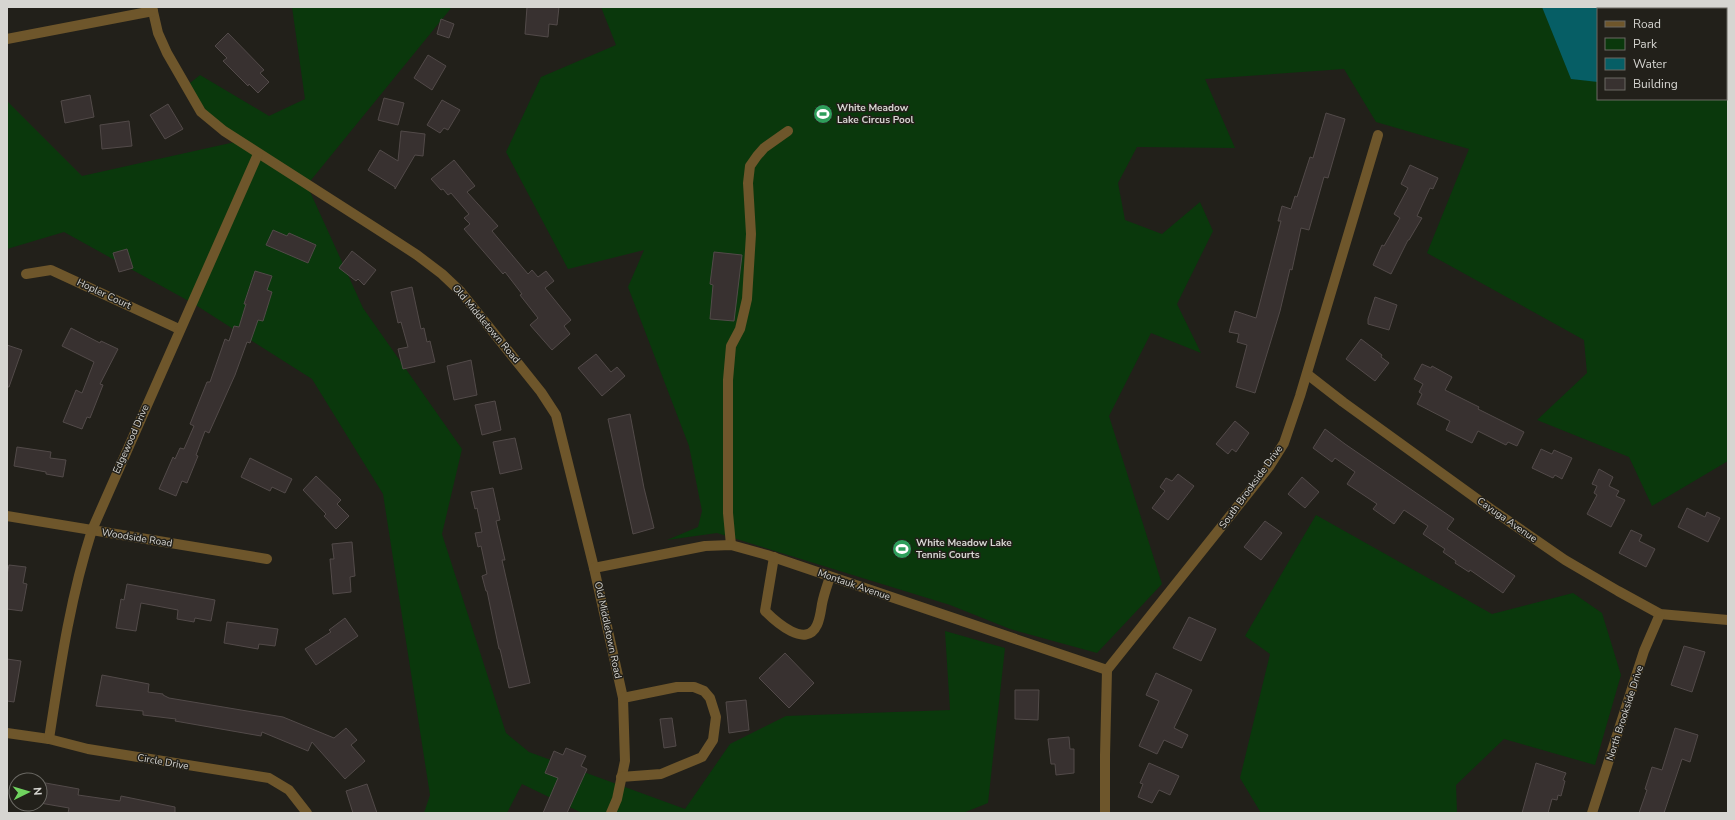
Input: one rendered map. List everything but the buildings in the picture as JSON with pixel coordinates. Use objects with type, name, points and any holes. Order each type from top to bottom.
[{"type":"street","name":"Old Middletown Road","points":[[7,39],[153,9],[158,33],[167,54],[201,112],[224,131],[258,154],[418,255],[442,274],[461,292],[541,392],[556,416],[594,568],[622,698],[625,761],[617,799],[611,813]]},
{"type":"street","points":[[730,545],[728,513],[728,380],[731,346],[740,329],[747,298],[751,234],[748,183],[750,166],[764,148],[788,131]]},
{"type":"street","name":"South Brookside Drive","points":[[1107,670],[1269,466],[1284,443],[1307,374],[1378,135]]},
{"type":"street","name":"Edgewood Drive","points":[[49,739],[67,628],[80,568],[92,530],[179,329],[258,154]]},
{"type":"street","name":"Hopler Court","points":[[26,274],[51,270],[179,329]]},
{"type":"street","name":"Cayuga Avenue","points":[[1307,374],[1491,509],[1566,560],[1660,614],[1728,620]]},
{"type":"street","name":"Woodside Road","points":[[7,516],[267,559]]},
{"type":"street","name":"Montauk Avenue","points":[[594,568],[704,546],[730,545],[774,557],[1107,670]]},
{"type":"street","points":[[774,557],[766,611],[780,626],[789,630],[803,635],[813,631],[818,625],[823,598],[830,577]]},
{"type":"street","name":"North Brookside Drive","points":[[1592,813],[1644,651],[1660,614]]},
{"type":"street","points":[[1105,813],[1104,755],[1107,670]]},
{"type":"street","points":[[622,698],[677,687],[694,687],[704,691],[710,698],[716,717],[713,740],[702,757],[662,774],[622,777]]},
{"type":"street","name":"Circle Drive","points":[[7,733],[49,739],[88,749],[269,778],[289,790],[307,813]]},
{"type":"green space","points":[[292,7],[452,7],[307,185],[363,308],[462,449],[442,534],[506,733],[529,752],[685,809],[730,744],[786,716],[950,710],[945,631],[1005,648],[988,803],[963,813],[582,813],[522,784],[507,813],[424,813],[430,795],[383,494],[312,379],[194,304],[64,232],[7,249],[7,101],[82,176],[235,142],[185,87],[200,75],[269,116],[305,99]]},
{"type":"green space","points":[[601,7],[1728,7],[1728,461],[1652,506],[1629,457],[1537,420],[1587,373],[1584,340],[1427,253],[1469,149],[1376,122],[1344,69],[1205,79],[1235,148],[1137,147],[1118,183],[1125,220],[1162,234],[1200,202],[1213,231],[1177,304],[1201,353],[1151,333],[1109,416],[1162,584],[1097,653],[1010,629],[950,605],[717,533],[667,540],[698,527],[702,511],[689,446],[628,287],[644,250],[568,269],[506,152],[541,77],[616,45]]},
{"type":"green space","points":[[1316,515],[1492,614],[1573,593],[1602,613],[1621,675],[1595,765],[1504,739],[1456,785],[1457,813],[1261,813],[1240,778],[1270,654],[1245,636]]},
{"type":"water","points":[[1542,7],[1728,7],[1728,95],[1727,8],[1597,8],[1597,82],[1571,79]]},
{"type":"place","name":"White Meadow Lake Circus Pool","points":[[823,114]]},
{"type":"place","name":"White Meadow Lake Tennis Courts","points":[[902,549]]}]
